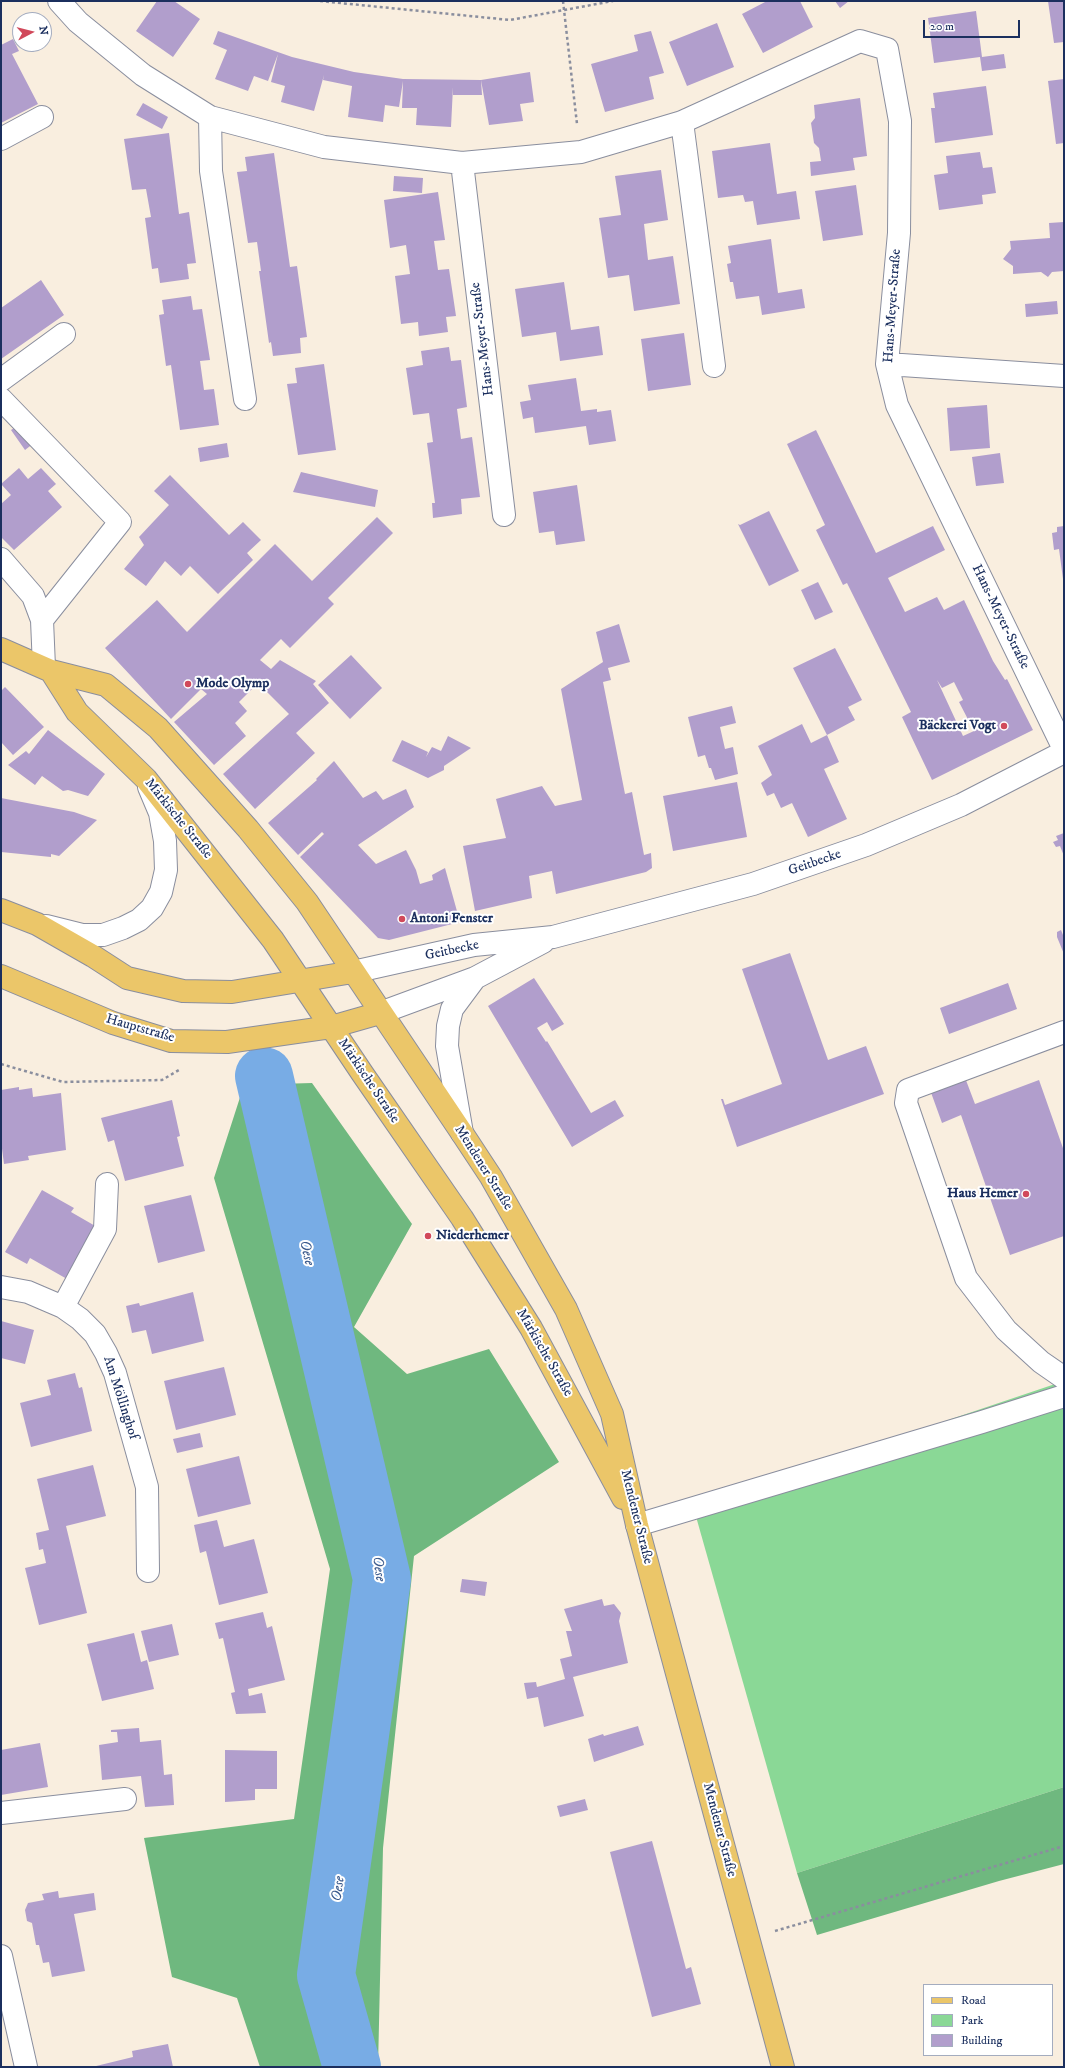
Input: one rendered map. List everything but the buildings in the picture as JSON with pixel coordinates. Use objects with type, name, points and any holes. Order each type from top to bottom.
[{"type":"main road","points":[[1,649],[48,669],[106,685],[158,728],[248,829],[307,902],[380,1013]]},
{"type":"main road","name":"Märkische Straße","points":[[48,669],[76,712],[146,778],[262,924],[462,1218],[527,1321],[637,1525]]},
{"type":"main road","points":[[1,910],[37,924],[93,956],[127,978],[183,991],[232,992],[353,972]]},
{"type":"main road","name":"Hauptstraße","points":[[1,976],[113,1024],[171,1041],[227,1042],[331,1027],[380,1013]]},
{"type":"main road","name":"Mendener Straße","points":[[380,1013],[491,1177],[566,1309],[612,1414],[637,1525],[783,2067]]},
{"type":"street","name":"Hans-Meyer-Straße","points":[[59,1],[78,22],[143,74],[210,117],[324,147],[462,163],[581,152],[682,122],[860,41],[887,49],[900,121],[899,234],[887,364],[897,406],[1064,750]]},
{"type":"street","points":[[1,139],[42,117]]},
{"type":"street","points":[[210,117],[210,170],[245,399]]},
{"type":"street","points":[[682,122],[714,366]]},
{"type":"street","name":"Hans-Meyer-Straße","points":[[462,163],[504,515]]},
{"type":"street","points":[[1,380],[64,334]]},
{"type":"street","points":[[887,364],[1064,376]]},
{"type":"street","points":[[1,399],[120,522],[42,620]]},
{"type":"street","points":[[1,559],[33,596],[42,620],[48,669]]},
{"type":"street","name":"Geitbecke","points":[[353,972],[474,945],[553,937],[754,884],[866,845],[960,805],[1064,750]]},
{"type":"street","points":[[37,924],[82,934],[103,935],[123,928],[139,920],[152,908],[161,892],[166,870],[165,841],[160,813],[146,778]]},
{"type":"street","name":"Geitbecke","points":[[380,1013],[475,978],[553,937]]},
{"type":"street","points":[[462,1133],[447,1046],[448,1026],[452,1009],[475,978]]},
{"type":"street","points":[[1064,1032],[908,1090],[906,1103],[966,1278],[1006,1330],[1042,1362],[1064,1378]]},
{"type":"street","points":[[63,1307],[105,1229],[107,1184]]},
{"type":"street","name":"Am Möllinghof","points":[[1,1287],[28,1292],[63,1307],[95,1334],[115,1373],[147,1488],[148,1571]]},
{"type":"street","points":[[637,1525],[1064,1396]]},
{"type":"street","points":[[1,1813],[125,1798]]},
{"type":"street","points":[[1,1956],[26,2067]]},
{"type":"path","points":[[320,1],[510,20],[614,1]]},
{"type":"path","points":[[563,1],[581,152]]},
{"type":"path","points":[[1,1064],[63,1082],[162,1080],[182,1069]]},
{"type":"path","points":[[749,1939],[1064,1846]]},
{"type":"green space","points":[[312,1083],[412,1224],[354,1327],[407,1374],[489,1349],[559,1462],[414,1556],[383,1848],[378,2067],[260,2067],[237,1998],[172,1977],[144,1838],[294,1819],[330,1569],[214,1178],[244,1085]]},
{"type":"green space","points":[[1064,1381],[1064,1787],[797,1873],[693,1506]]},
{"type":"green space","points":[[1064,1787],[1064,1864],[999,1881],[817,1935],[797,1873]]},
{"type":"waterway","name":"Oese","points":[[264,1076],[382,1579],[326,1975],[352,2067]]},
{"type":"place","name":"Mode Olymp","points":[[188,684]]},
{"type":"place","name":"Bäckerei Vogt","points":[[1004,726]]},
{"type":"place","name":"Antoni Fenster","points":[[402,919]]},
{"type":"place","name":"Haus Hemer","points":[[1026,1194]]},
{"type":"place","name":"Niederhemer","points":[[428,1236]]}]
